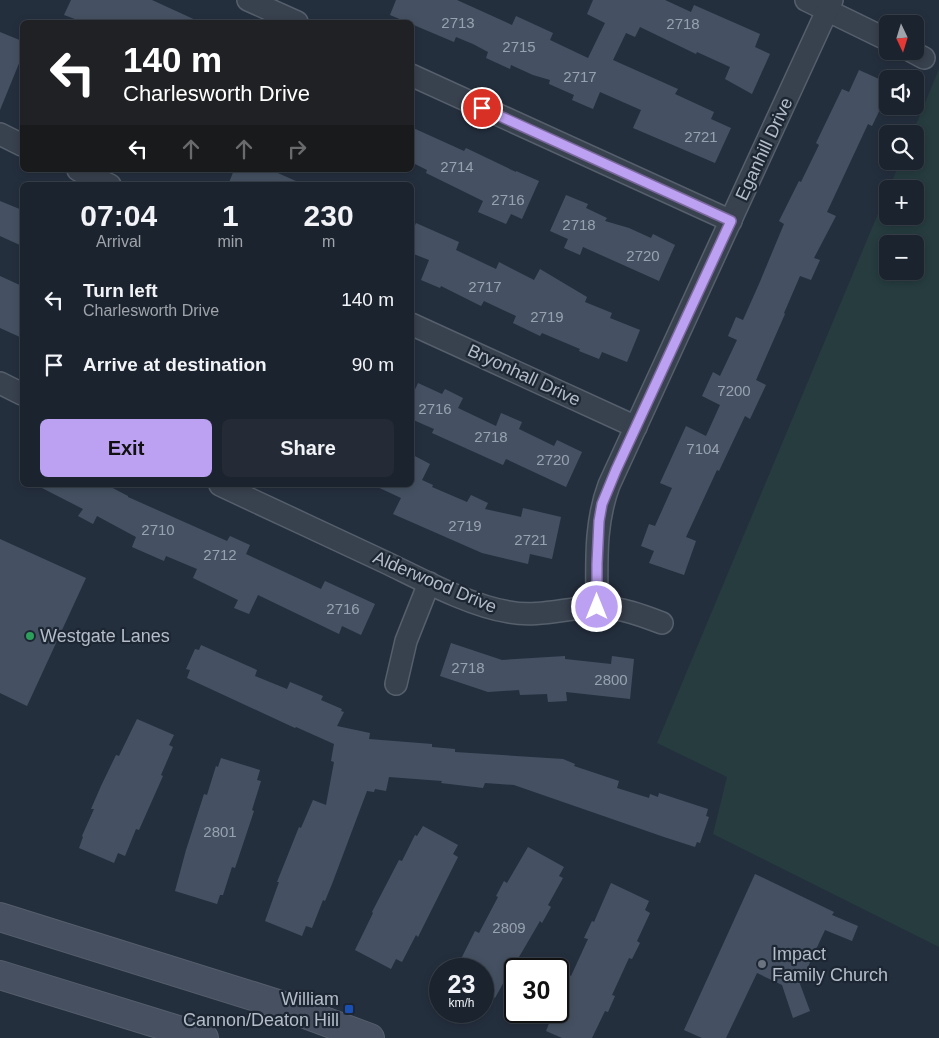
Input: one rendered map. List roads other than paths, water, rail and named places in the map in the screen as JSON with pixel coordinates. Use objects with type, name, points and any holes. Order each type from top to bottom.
[{"type":"main road","points":[[0,918],[278,1004],[370,1038]]},
{"type":"main road","points":[[0,975],[204,1038]]},
{"type":"street","points":[[248,0],[293,20]]},
{"type":"street","points":[[806,0],[830,5],[879,35]]},
{"type":"street","name":"Eganhill Drive","points":[[597,607],[597,542],[602,504],[830,5]]},
{"type":"street","points":[[414,76],[731,221]]},
{"type":"street","points":[[0,134],[20,143]]},
{"type":"street","points":[[82,172],[104,182]]},
{"type":"street","name":"Bryonhall Drive","points":[[414,325],[636,427]]},
{"type":"street","points":[[0,384],[20,393]]},
{"type":"street","name":"Alderwood Drive","points":[[224,487],[429,583],[487,606],[509,612],[554,613],[597,607],[616,608],[662,623]]},
{"type":"street","points":[[396,684],[406,641],[429,583]]},
{"type":"place","name":"Westgate Lanes","points":[[30,636]]},
{"type":"place","name":"Impact Family Church","points":[[762,964]]},
{"type":"place","name":"William Cannon/Deaton Hill","points":[[349,1009]]}]
